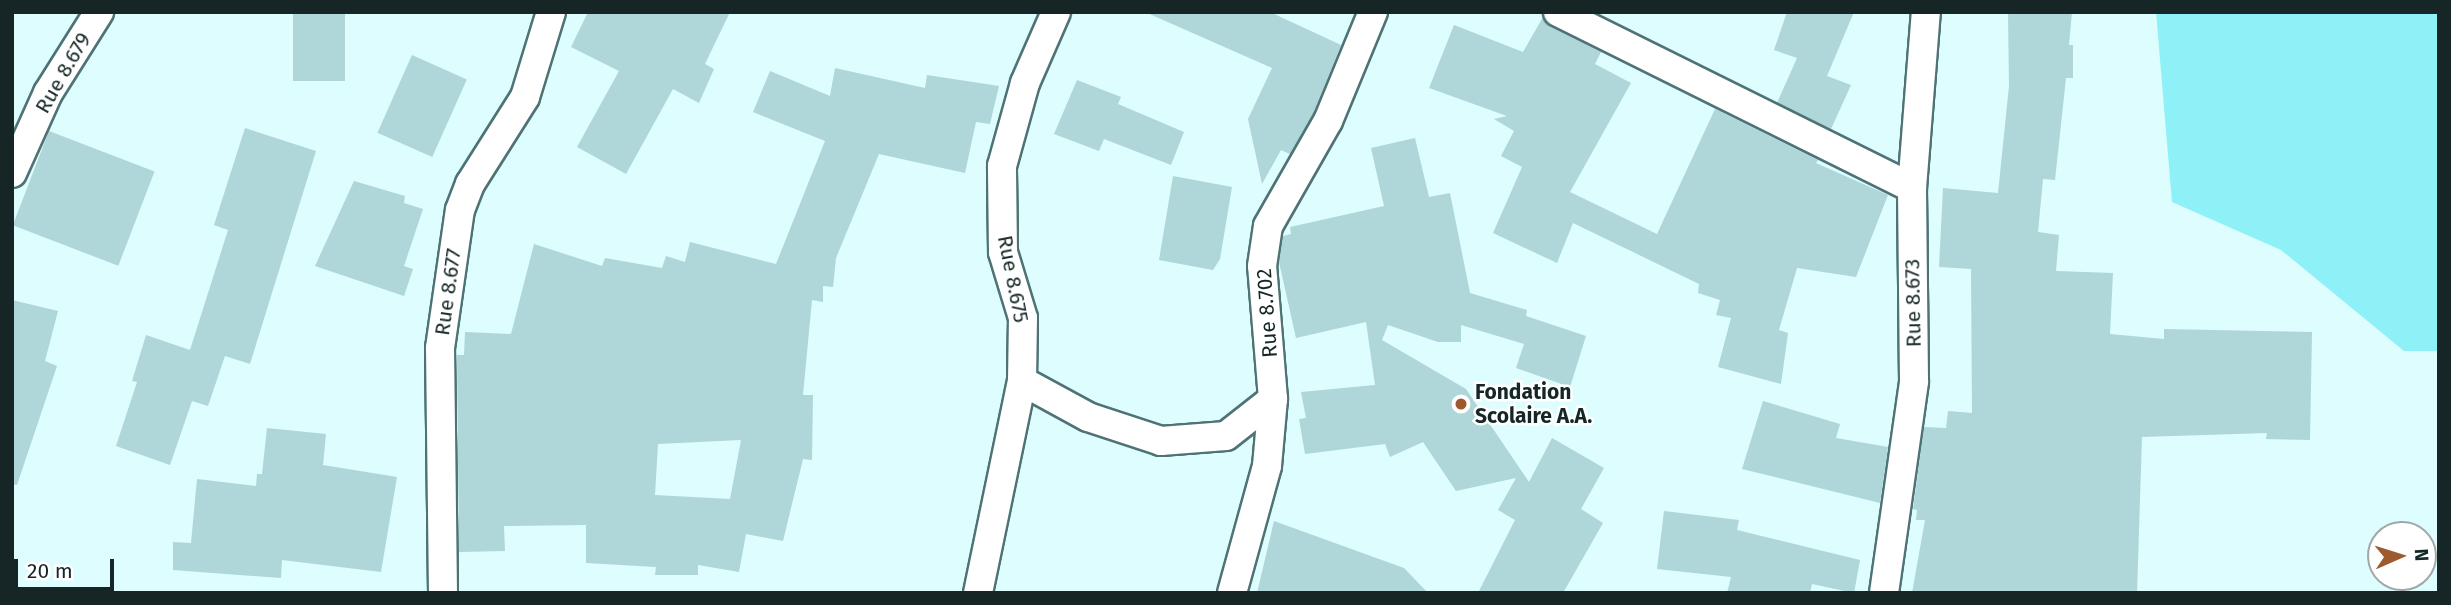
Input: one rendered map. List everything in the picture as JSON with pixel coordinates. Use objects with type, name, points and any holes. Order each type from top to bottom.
[{"type":"street","name":"Rue 8.679","points":[[12,173],[48,93],[99,12]]},
{"type":"street","name":"Rue 8.677","points":[[443,593],[440,348],[460,210],[470,184],[524,97],[551,12]]},
{"type":"street","name":"Rue 8.675","points":[[978,593],[1022,380],[1023,318],[1003,252],[1002,166],[1026,83],[1056,12]]},
{"type":"street","name":"Rue 8.702","points":[[1232,593],[1267,466],[1273,399],[1262,266],[1268,226],[1328,121],[1373,12]]},
{"type":"street","points":[[1558,12],[1912,188]]},
{"type":"street","name":"Rue 8.673","points":[[1884,593],[1914,381],[1912,188],[1926,12]]},
{"type":"street","points":[[1022,380],[1088,417],[1161,441],[1226,436],[1273,399]]},
{"type":"shaded area","points":[[2156,12],[2439,12],[2439,351],[2404,351],[2281,250],[2172,202]]},
{"type":"building","points":[[293,12],[345,12],[345,81],[293,81]]},
{"type":"building","points":[[588,12],[730,12],[705,64],[714,69],[699,103],[673,89],[626,174],[577,147],[619,71],[571,47]]},
{"type":"building","points":[[1145,12],[1270,12],[1341,45],[1313,114],[1290,154],[1281,150],[1262,184],[1248,119],[1272,68]]},
{"type":"building","points":[[1787,12],[1854,12],[1827,76],[1851,85],[1831,129],[1777,103],[1797,58],[1774,50]]},
{"type":"building","points":[[2008,12],[2072,12],[2069,45],[2073,45],[2073,78],[2066,78],[2055,180],[2043,179],[2038,232],[2059,235],[2056,271],[2113,273],[2110,334],[2164,339],[2164,329],[2312,332],[2310,440],[2266,439],[2267,433],[2142,437],[2137,593],[1912,593],[1925,520],[1916,520],[1917,510],[1913,509],[1924,427],[1946,428],[1948,411],[1972,413],[1971,269],[1939,267],[1943,188],[1998,193],[2009,86]]},
{"type":"building","points":[[1543,17],[1551,27],[1601,52],[1595,64],[1631,83],[1570,192],[1657,234],[1715,109],[1818,160],[1816,163],[1888,195],[1856,277],[1797,268],[1779,330],[1788,333],[1781,384],[1718,367],[1731,318],[1716,315],[1720,300],[1698,293],[1699,284],[1573,223],[1557,263],[1493,233],[1522,167],[1501,156],[1514,131],[1494,119],[1507,116],[1429,88],[1454,25],[1523,52]]},
{"type":"building","points":[[412,55],[467,79],[432,157],[377,133]]},
{"type":"building","points":[[835,68],[925,88],[927,75],[999,86],[990,124],[976,122],[965,173],[879,154],[836,258],[833,287],[823,286],[823,302],[812,300],[803,395],[813,395],[812,460],[803,459],[783,541],[746,534],[739,572],[698,565],[698,575],[655,575],[656,567],[586,563],[586,525],[504,526],[505,551],[459,552],[457,355],[464,355],[465,332],[511,334],[534,244],[602,266],[605,258],[662,268],[666,256],[685,262],[690,242],[776,264],[825,141],[753,112],[770,71],[830,96]],"holes":[[[741,440],[730,499],[655,495],[658,444]]]},
{"type":"building","points":[[1077,80],[1121,97],[1118,104],[1184,132],[1171,165],[1104,139],[1099,151],[1054,134]]},
{"type":"building","points":[[245,128],[316,151],[250,364],[225,356],[208,406],[192,401],[170,465],[116,446],[137,382],[132,381],[146,335],[190,350],[228,230],[214,225]]},
{"type":"building","points":[[49,131],[154,171],[118,266],[13,225]]},
{"type":"building","points":[[1415,138],[1429,197],[1450,193],[1470,293],[1527,310],[1526,316],[1586,336],[1570,387],[1516,368],[1524,344],[1461,325],[1461,342],[1438,342],[1388,325],[1382,340],[1466,389],[1529,482],[1552,438],[1604,468],[1581,509],[1603,523],[1563,593],[1478,593],[1515,520],[1498,510],[1516,478],[1456,491],[1423,442],[1390,457],[1385,444],[1305,454],[1299,419],[1306,418],[1301,392],[1375,385],[1366,322],[1296,338],[1279,262],[1283,236],[1291,234],[1290,227],[1384,206],[1371,148]]},
{"type":"building","points":[[1173,176],[1232,187],[1220,259],[1213,270],[1159,260]]},
{"type":"building","points":[[354,181],[405,196],[404,203],[423,209],[404,266],[413,269],[404,296],[315,266]]},
{"type":"building","points":[[12,300],[58,311],[45,361],[57,366],[17,485],[12,484]]},
{"type":"building","points":[[1763,401],[1840,424],[1836,438],[1888,447],[1880,503],[1742,469]]},
{"type":"building","points":[[267,428],[326,434],[323,465],[397,477],[381,572],[282,560],[281,578],[173,570],[173,542],[191,543],[197,479],[256,486],[257,474],[262,474]]},
{"type":"building","points":[[1664,511],[1739,520],[1737,530],[1860,560],[1854,593],[1812,584],[1810,593],[1727,593],[1731,577],[1657,569]]},
{"type":"building","points":[[1274,521],[1404,568],[1428,593],[1257,593]]},
{"type":"place","name":"Fondation Scolaire A.A.","points":[[1461,404]]}]
